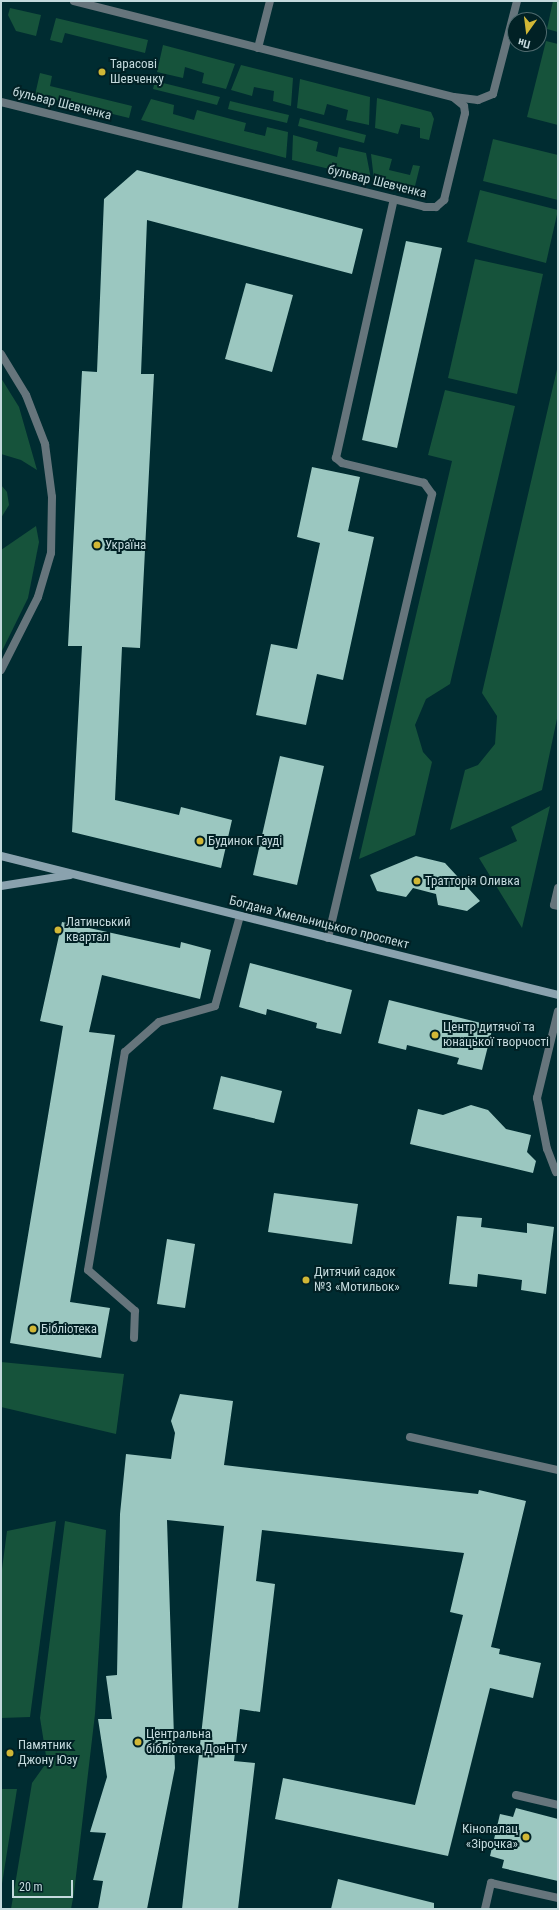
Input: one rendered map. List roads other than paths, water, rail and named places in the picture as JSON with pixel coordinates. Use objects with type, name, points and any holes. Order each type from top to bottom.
[{"type":"main road","name":"Богдана Хмельницького проспект","points":[[1,856],[558,995]]},
{"type":"main road","name":"Богдана Хмельницького проспект","points":[[1,886],[74,874]]},
{"type":"street","points":[[74,1],[453,97],[478,100],[493,94],[517,1]]},
{"type":"street","points":[[258,48],[270,1]]},
{"type":"street","name":"бульвар Шевченка","points":[[1,102],[432,208],[444,200],[465,113],[464,106],[453,97]]},
{"type":"street","points":[[328,938],[432,494],[424,483],[342,463],[336,458],[394,199]]},
{"type":"street","points":[[1,354],[26,395],[45,444],[52,498],[51,553],[38,597],[1,670]]},
{"type":"street","points":[[558,888],[554,905],[558,906]]},
{"type":"street","points":[[134,1338],[135,1311],[88,1270],[126,1052],[160,1022],[215,1006],[240,916]]},
{"type":"street","points":[[556,1172],[547,1149],[537,1098],[558,1011]]},
{"type":"street","points":[[410,1437],[558,1470]]},
{"type":"street","points":[[516,1795],[558,1805]]},
{"type":"street","points":[[485,1909],[491,1883],[558,1898]]},
{"type":"place","name":"Тарасові Шевченку","points":[[102,72]]},
{"type":"place","name":"Україна","points":[[97,545]]},
{"type":"place","name":"Будинок Гауді","points":[[200,841]]},
{"type":"place","name":"Тратторія Оливка","points":[[417,881]]},
{"type":"place","name":"Латинський квартал","points":[[58,930]]},
{"type":"place","name":"Центр дитячої та юнацької творчості","points":[[435,1035]]},
{"type":"place","name":"Дитячий садок №3 «Мотильок»","points":[[306,1280]]},
{"type":"place","name":"Бібліотека","points":[[33,1329]]},
{"type":"place","name":"Центральна бібліотека ДонНТУ","points":[[138,1742]]},
{"type":"place","name":"Памятник Джону Юзу","points":[[10,1753]]},
{"type":"place","name":"Кінопалац «Зірочка»","points":[[526,1837]]}]
